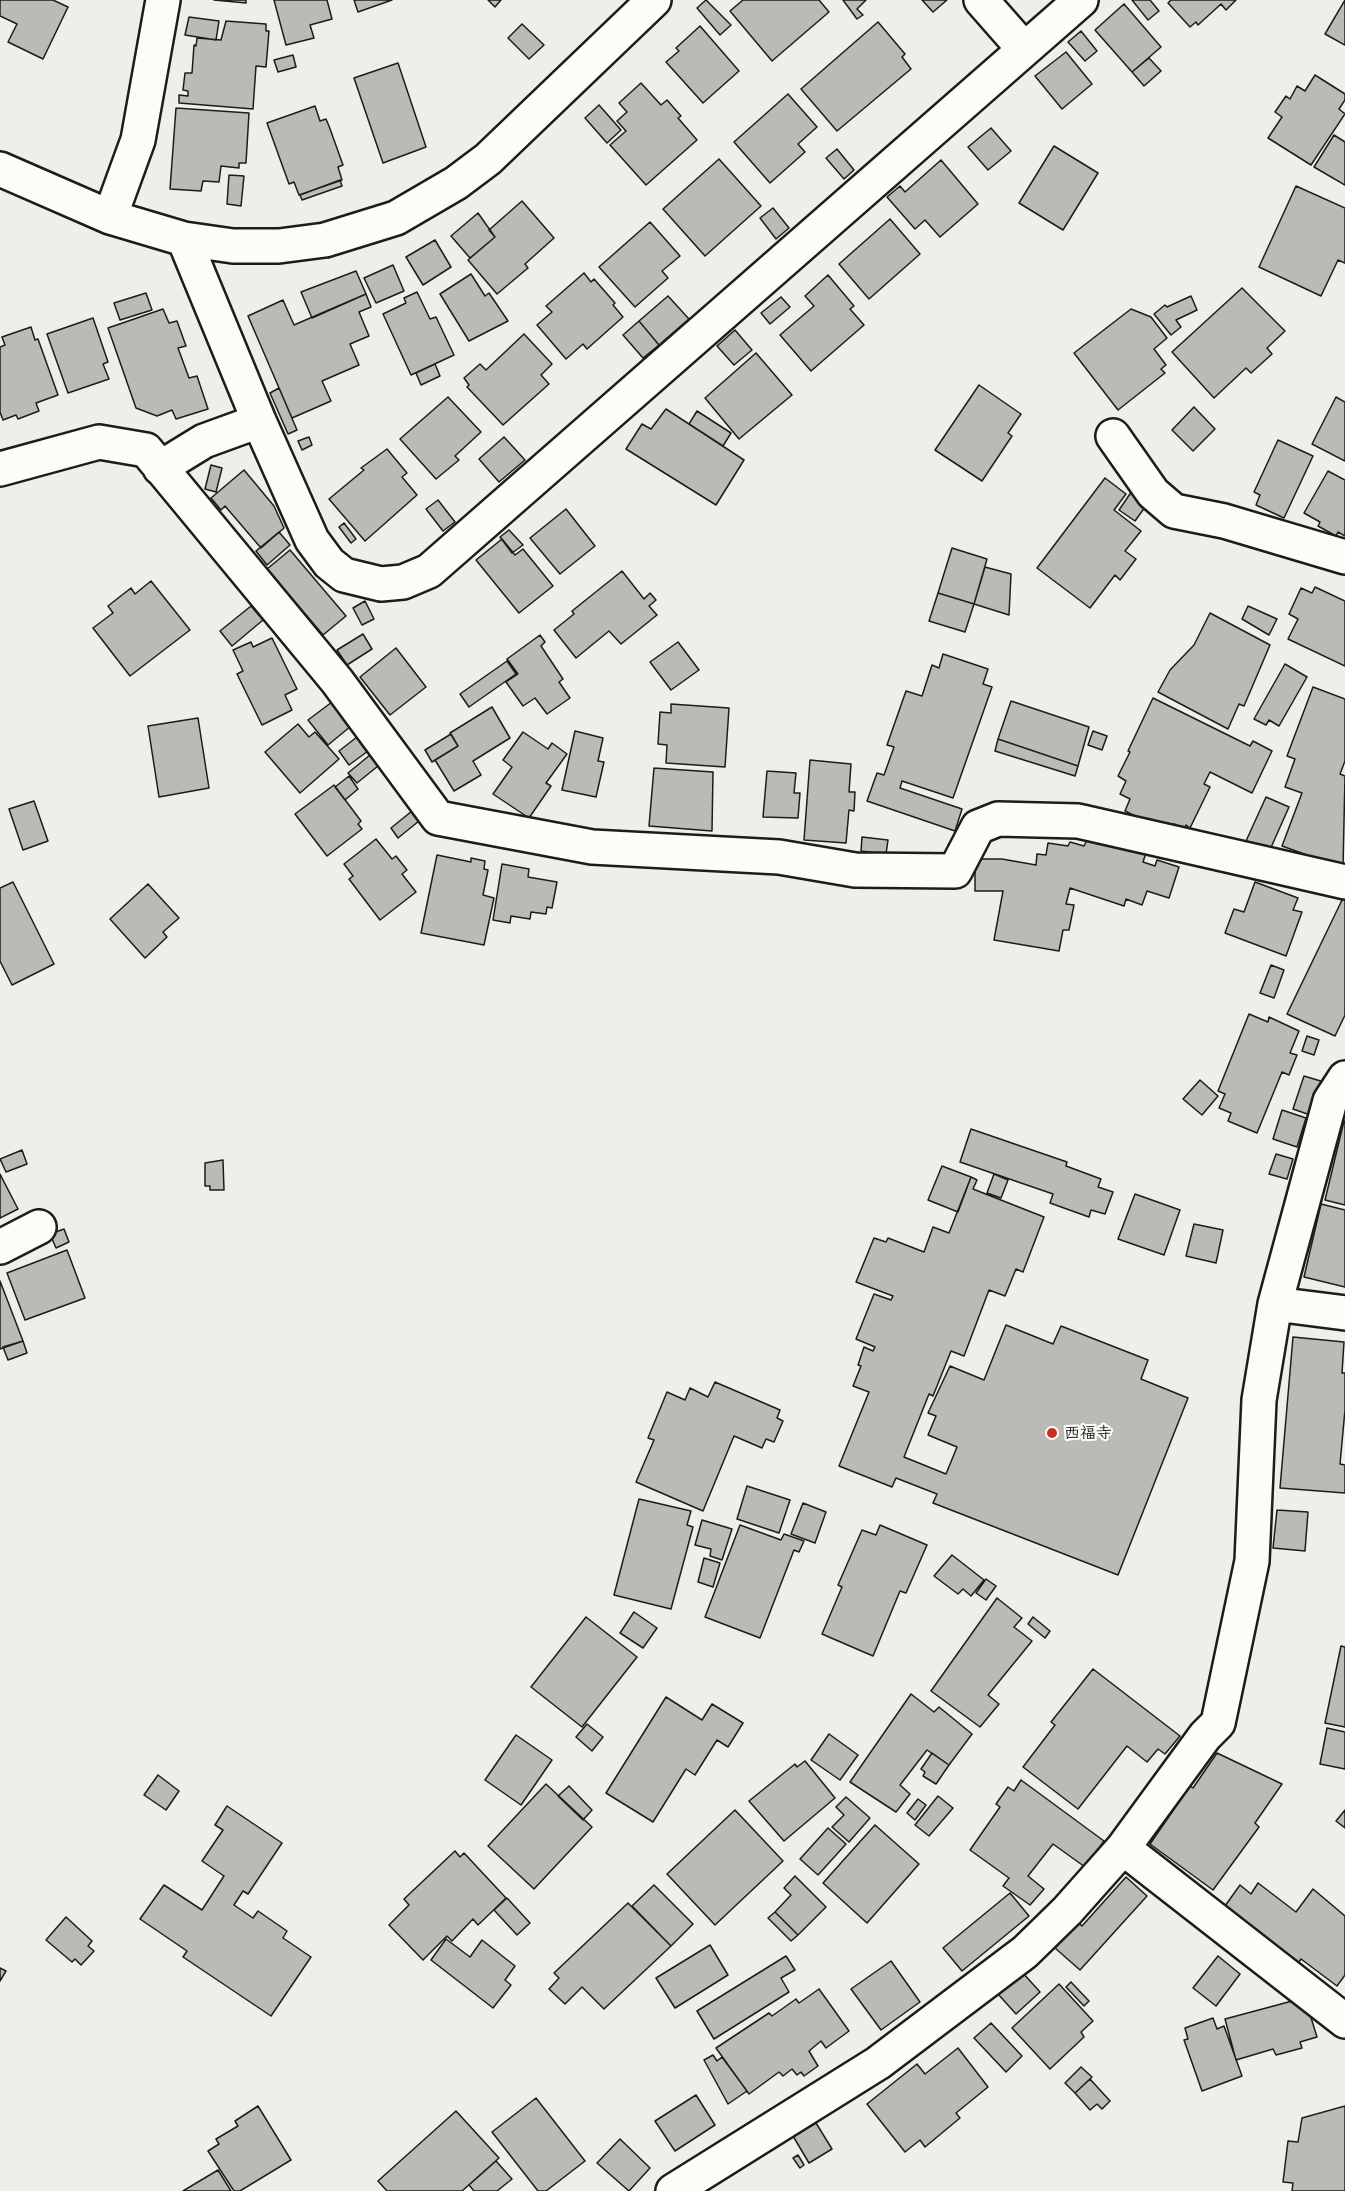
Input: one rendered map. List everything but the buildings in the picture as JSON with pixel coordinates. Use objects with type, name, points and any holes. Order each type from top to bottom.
[{"type":"street","points":[[111,217],[138,140],[163,0]]},
{"type":"street","points":[[0,169],[111,217],[184,239],[233,246],[279,246],[325,240],[396,218],[456,183],[488,159],[654,0]]},
{"type":"street","points":[[981,0],[1024,49]]},
{"type":"street","points":[[184,239],[259,422],[312,540],[329,563],[344,575],[381,584],[403,582],[429,571],[1081,0]]},
{"type":"street","points":[[160,468],[204,441],[259,422]]},
{"type":"street","points":[[1113,436],[1153,493],[1174,511],[1224,520],[1345,557]]},
{"type":"street","points":[[0,469],[99,442],[146,450],[337,681],[438,818],[592,847],[779,857],[855,870],[955,871],[978,827],[998,819],[1078,821],[1345,882]]},
{"type":"street","points":[[673,2191],[878,2064],[1025,1952],[1067,1911],[1123,1848],[1205,1736],[1218,1723],[1252,1561],[1259,1400],[1275,1304],[1330,1101],[1345,1078]]},
{"type":"street","points":[[0,1247],[39,1227]]},
{"type":"street","points":[[1275,1304],[1345,1313]]},
{"type":"street","points":[[1123,1848],[1345,2021]]},
{"type":"place","name":"西福寺","points":[[1052,1433]]}]
